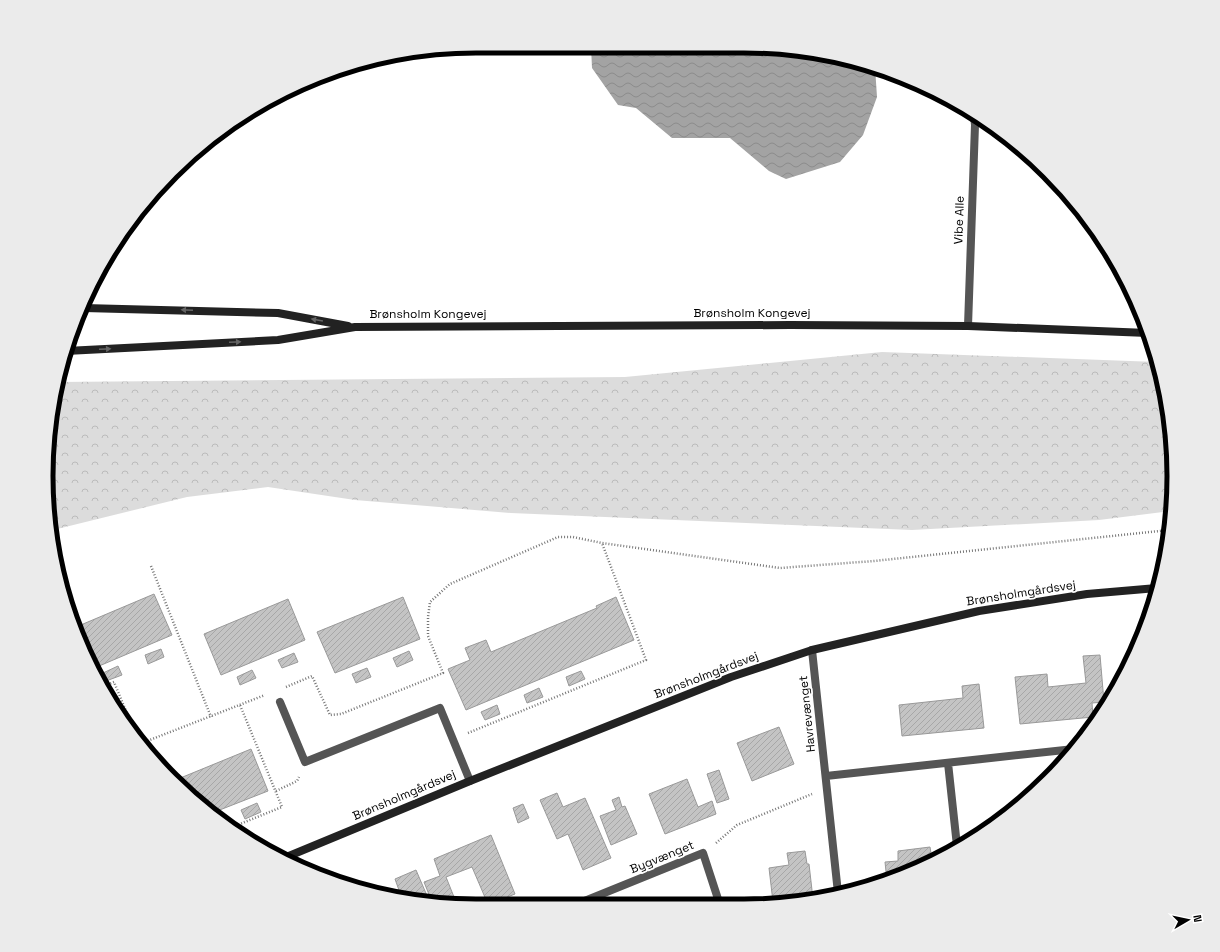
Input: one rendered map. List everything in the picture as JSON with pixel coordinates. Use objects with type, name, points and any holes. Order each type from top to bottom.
[{"type":"main road","name":"Brønsholm Kongevej","points":[[88,308],[278,313],[355,327]]},
{"type":"main road","name":"Brønsholm Kongevej","points":[[72,351],[278,340],[355,327],[774,325],[968,326],[1142,333]]},
{"type":"main road","name":"Brønsholmgårdsvej","points":[[290,855],[470,781],[731,677],[812,650],[979,611],[1087,594],[1152,588]]},
{"type":"street","name":"Vibe Alle","points":[[968,326],[975,121]]},
{"type":"street","name":"Havrevænget","points":[[812,650],[838,889]]},
{"type":"street","points":[[280,702],[305,762],[440,708],[470,781]]},
{"type":"street","points":[[826,776],[1066,750]]},
{"type":"street","points":[[948,763],[957,842]]},
{"type":"street","name":"Bygvænget","points":[[589,899],[703,853],[718,899]]},
{"type":"path","points":[[283,688],[312,676],[330,715],[341,714],[443,673],[428,636],[430,602],[450,584],[558,537],[574,537],[602,543],[780,568],[881,560],[1163,531]]},
{"type":"path","points":[[453,739],[646,660],[602,543]]},
{"type":"path","points":[[150,566],[211,717]]},
{"type":"path","points":[[108,684],[114,682],[130,719]]},
{"type":"path","points":[[146,741],[269,694]]},
{"type":"path","points":[[237,825],[282,806],[240,705]]},
{"type":"path","points":[[276,791],[297,781],[305,762]]},
{"type":"path","points":[[703,853],[737,825],[827,788]]},
{"type":"green space","points":[[882,352],[1151,362],[1159,393],[1166,448],[1167,476],[1165,512],[1099,520],[912,530],[511,513],[355,500],[268,487],[187,497],[57,529],[53,476],[54,448],[64,382],[625,377]]},
{"type":"water","points":[[591,53],[772,54],[827,61],[875,74],[877,97],[863,135],[840,162],[786,179],[769,171],[730,138],[672,138],[636,108],[618,105],[592,68]]},
{"type":"building","points":[[154,594],[172,635],[99,666],[80,625]]},
{"type":"building","points":[[403,597],[420,639],[335,673],[317,632]]},
{"type":"building","points":[[616,597],[634,640],[466,710],[448,669],[470,660],[465,648],[486,640],[491,652],[597,608],[596,606]]},
{"type":"building","points":[[288,599],[305,640],[221,675],[204,634]]},
{"type":"building","points":[[161,649],[164,657],[148,664],[145,655]]},
{"type":"building","points":[[409,651],[413,660],[397,667],[393,658]]},
{"type":"building","points":[[294,653],[298,662],[282,668],[278,660]]},
{"type":"building","points":[[1100,655],[1104,698],[1101,702],[1092,703],[1092,717],[1020,724],[1015,677],[1047,674],[1048,687],[1086,683],[1083,656]]},
{"type":"building","points":[[118,666],[122,675],[106,681],[103,673]]},
{"type":"building","points":[[367,668],[371,677],[356,683],[352,674]]},
{"type":"building","points":[[252,670],[256,678],[240,685],[237,677]]},
{"type":"building","points":[[581,671],[585,679],[569,686],[566,677]]},
{"type":"building","points":[[979,684],[984,728],[902,736],[899,705],[963,698],[962,686]]},
{"type":"building","points":[[539,688],[543,697],[527,703],[524,695]]},
{"type":"building","points":[[497,705],[500,714],[485,720],[481,712]]},
{"type":"building","points":[[779,727],[794,764],[752,781],[737,743]]},
{"type":"building","points":[[251,749],[268,791],[217,811],[180,778]]},
{"type":"building","points":[[719,770],[729,799],[717,803],[707,774]]},
{"type":"building","points":[[687,779],[698,807],[712,801],[716,814],[665,834],[649,794]]},
{"type":"building","points":[[557,793],[563,807],[585,798],[611,858],[583,870],[568,834],[557,839],[540,800]]},
{"type":"building","points":[[619,797],[622,807],[625,806],[637,834],[611,845],[600,816],[616,810],[612,800]]},
{"type":"building","points":[[257,803],[261,812],[245,819],[241,810]]},
{"type":"building","points":[[523,804],[529,818],[518,823],[513,808]]},
{"type":"building","points":[[491,835],[515,894],[502,899],[486,899],[472,867],[446,877],[454,898],[430,896],[424,882],[440,876],[434,859]]},
{"type":"building","points":[[930,847],[931,855],[886,875],[885,862],[898,861],[898,851]]},
{"type":"building","points":[[805,851],[807,864],[809,864],[812,893],[773,898],[769,868],[789,865],[787,853]]},
{"type":"building","points":[[416,870],[427,896],[400,892],[395,879]]}]
